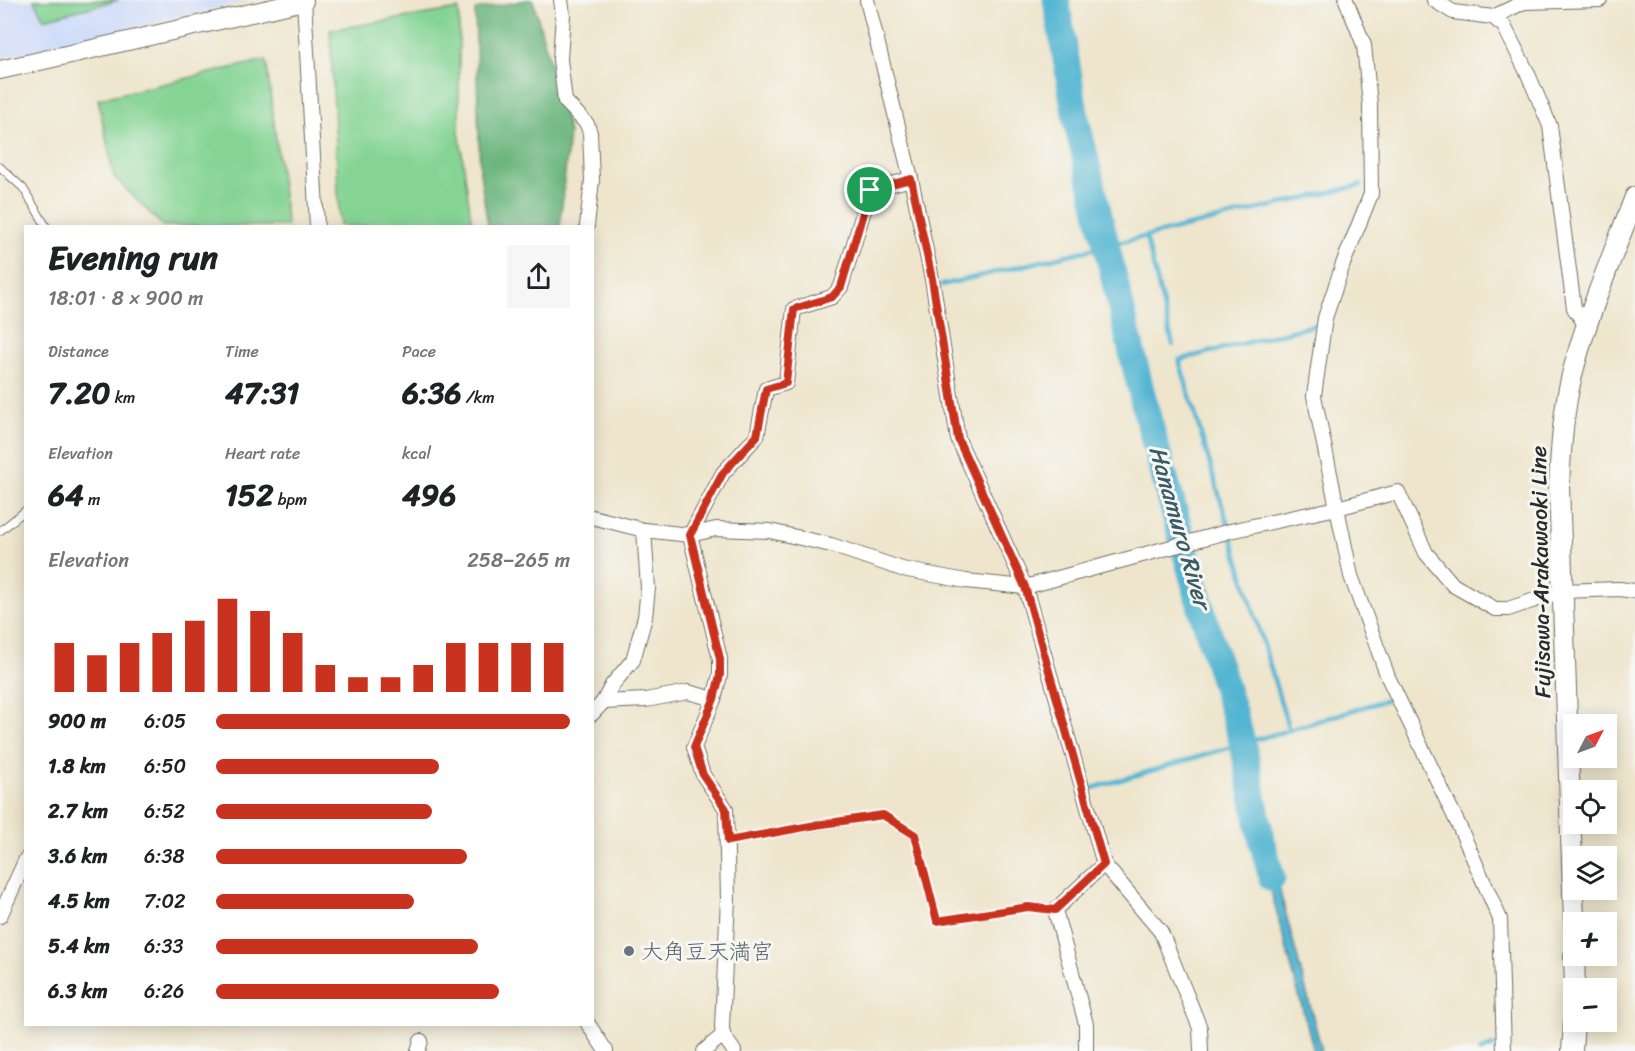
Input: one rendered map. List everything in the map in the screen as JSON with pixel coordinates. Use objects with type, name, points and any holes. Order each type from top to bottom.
[{"type":"main road","name":"Fujisawa-Arakawaoki Line","points":[[1574,912],[1558,485],[1560,450],[1572,377],[1587,327],[1635,197]]},
{"type":"main road","points":[[1572,1051],[1573,1032]]},
{"type":"street","points":[[0,70],[305,0],[316,225]]},
{"type":"street","points":[[561,0],[563,15],[560,60],[565,101],[587,124],[590,133],[592,180],[587,225]]},
{"type":"street","points":[[867,0],[911,179],[932,279],[958,439],[1025,587],[1104,864],[1161,932],[1200,1028],[1201,1051]]},
{"type":"street","points":[[1347,0],[1364,45],[1370,104],[1371,194],[1342,264],[1325,318],[1314,396],[1351,576],[1388,676],[1500,919],[1504,1051]]},
{"type":"street","points":[[1434,0],[1453,12],[1493,17],[1524,3],[1600,0]]},
{"type":"street","points":[[1493,17],[1504,26],[1550,126],[1574,308],[1587,327]]},
{"type":"street","points":[[734,1051],[723,1035],[728,841],[726,809],[703,775],[694,747],[714,699],[720,675],[720,659],[690,535],[723,473],[757,436],[766,389],[786,383],[794,309],[832,297],[841,287],[870,190],[911,179]]},
{"type":"street","points":[[594,518],[644,530],[690,535],[716,529],[770,531],[831,545],[902,569],[966,581],[1025,587],[1230,531],[1398,492],[1426,553],[1453,585],[1495,609],[1508,609],[1562,591],[1619,589],[1635,591]]},
{"type":"street","points":[[594,712],[633,660],[645,617],[648,588],[644,530]]},
{"type":"street","points":[[603,702],[646,700],[688,692],[714,699]]},
{"type":"street","points":[[0,916],[24,863]]},
{"type":"street","points":[[1086,1051],[1086,1024],[1055,910],[1104,864]]},
{"type":"street","points":[[589,1026],[606,1051]]},
{"type":"street","points":[[704,1051],[723,1035]]},
{"type":"lane","points":[[0,167],[23,188],[45,225]]},
{"type":"lane","points":[[0,531],[24,512]]},
{"type":"lane","points":[[728,841],[883,815],[915,835],[937,921],[1028,907],[1055,910]]},
{"type":"shaded area","points":[[0,0],[253,0],[0,58]]},
{"type":"green space","points":[[34,0],[119,0],[44,19]]},
{"type":"green space","points":[[533,0],[569,133],[560,225],[488,225],[480,173],[475,10]]},
{"type":"green space","points":[[459,9],[459,131],[472,225],[340,225],[330,30]]},
{"type":"green space","points":[[266,60],[287,225],[162,225],[114,177],[98,99]]},
{"type":"water","points":[[1267,842],[1322,1051],[1314,1051],[1258,843]]},
{"type":"waterway","name":"Hanamuro River","points":[[1056,0],[1076,119],[1145,407],[1202,611],[1243,744],[1262,842],[1272,878]]},
{"type":"waterway","points":[[942,285],[1361,185]]},
{"type":"waterway","points":[[1146,237],[1173,345]]},
{"type":"waterway","points":[[1093,788],[1289,730],[1179,360],[1315,325]]},
{"type":"waterway","points":[[1289,730],[1386,700]]},
{"type":"waterway","points":[[1480,1051],[1493,1046]]},
{"type":"place","name":"大角豆天満宮","points":[[629,951]]},
{"type":"route","points":[[911,179],[932,279],[958,439],[1025,587],[1104,864],[1055,910],[1028,907],[937,921],[915,835],[883,815],[728,841],[726,809],[703,775],[694,747],[714,699],[720,675],[720,659],[690,535],[723,473],[757,436],[766,389],[786,383],[794,309],[832,297],[841,287],[870,190],[911,179]]}]
